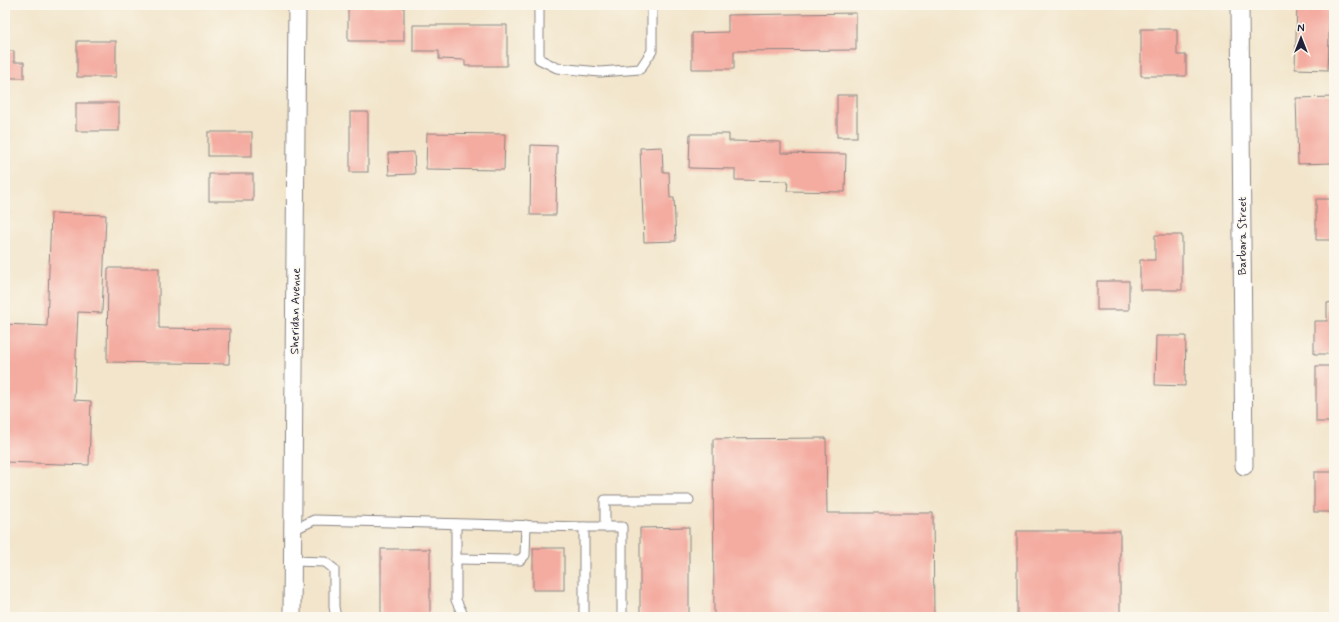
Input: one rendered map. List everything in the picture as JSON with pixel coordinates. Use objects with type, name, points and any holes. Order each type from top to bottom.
[{"type":"street","name":"Sheridan Avenue","points":[[292,617],[297,5]]},
{"type":"street","name":"Barbara Street","points":[[1240,5],[1244,466]]},
{"type":"lane","points":[[539,5],[539,59],[557,68],[600,72],[640,69],[652,51],[652,5]]},
{"type":"lane","points":[[605,527],[605,500],[690,500]]},
{"type":"lane","points":[[293,530],[314,520],[622,527],[622,617]]},
{"type":"lane","points":[[456,524],[456,600],[464,617]]},
{"type":"lane","points":[[456,559],[520,560],[525,555],[526,526]]},
{"type":"lane","points":[[584,527],[584,617]]},
{"type":"lane","points":[[292,561],[325,562],[334,569],[334,607],[336,617]]},
{"type":"building","points":[[1297,5],[1330,5],[1328,70],[1295,69]]},
{"type":"building","points":[[348,6],[404,6],[404,41],[348,41]]},
{"type":"building","points":[[856,13],[856,50],[734,51],[734,69],[692,69],[692,33],[728,32],[728,15]]},
{"type":"building","points":[[413,25],[507,25],[507,66],[465,66],[465,60],[439,59],[439,51],[413,51]]},
{"type":"building","points":[[1141,29],[1177,29],[1177,55],[1186,55],[1186,76],[1141,76]]},
{"type":"building","points":[[77,41],[116,41],[116,77],[77,77]]},
{"type":"building","points":[[5,51],[14,51],[14,62],[24,62],[24,78],[5,78]]},
{"type":"building","points":[[837,95],[857,95],[857,137],[837,137]]},
{"type":"building","points":[[1334,97],[1334,142],[1331,142],[1332,163],[1298,164],[1296,98]]},
{"type":"building","points":[[76,103],[119,103],[119,131],[76,131]]},
{"type":"building","points":[[350,112],[368,112],[368,172],[350,172]]},
{"type":"building","points":[[208,132],[252,132],[252,156],[208,156]]},
{"type":"building","points":[[427,133],[505,134],[504,170],[426,169]]},
{"type":"building","points":[[690,134],[729,134],[729,141],[781,142],[781,153],[846,154],[845,192],[787,191],[788,181],[735,180],[735,169],[689,168]]},
{"type":"building","points":[[531,145],[557,146],[556,215],[530,215]]},
{"type":"building","points":[[662,147],[663,172],[669,172],[670,198],[674,198],[676,241],[644,242],[640,148]]},
{"type":"building","points":[[414,152],[415,174],[389,175],[388,153]]},
{"type":"building","points":[[209,174],[253,174],[253,201],[209,201]]},
{"type":"building","points":[[1316,199],[1332,199],[1332,210],[1334,210],[1334,240],[1316,240]]},
{"type":"building","points":[[51,213],[106,215],[102,313],[78,312],[74,400],[91,401],[89,465],[5,462],[5,324],[47,326]]},
{"type":"building","points":[[1155,235],[1182,235],[1182,290],[1140,290],[1140,260],[1155,260]]},
{"type":"building","points":[[108,268],[159,268],[159,328],[230,329],[229,364],[107,362]]},
{"type":"building","points":[[1097,281],[1129,281],[1129,310],[1097,310]]},
{"type":"building","points":[[1334,302],[1334,354],[1314,354],[1314,321],[1327,321],[1327,303]]},
{"type":"building","points":[[1156,336],[1186,336],[1185,386],[1155,385]]},
{"type":"building","points":[[1316,366],[1334,366],[1334,422],[1316,422]]},
{"type":"building","points":[[826,438],[827,513],[933,513],[934,617],[714,617],[713,439]]},
{"type":"building","points":[[1314,472],[1334,472],[1334,512],[1314,512]]},
{"type":"building","points":[[689,527],[689,617],[640,617],[640,528]]},
{"type":"building","points":[[1017,531],[1120,531],[1120,617],[1017,617]]},
{"type":"building","points":[[533,548],[564,548],[564,590],[533,590]]},
{"type":"building","points":[[381,549],[430,549],[430,617],[381,617]]}]
